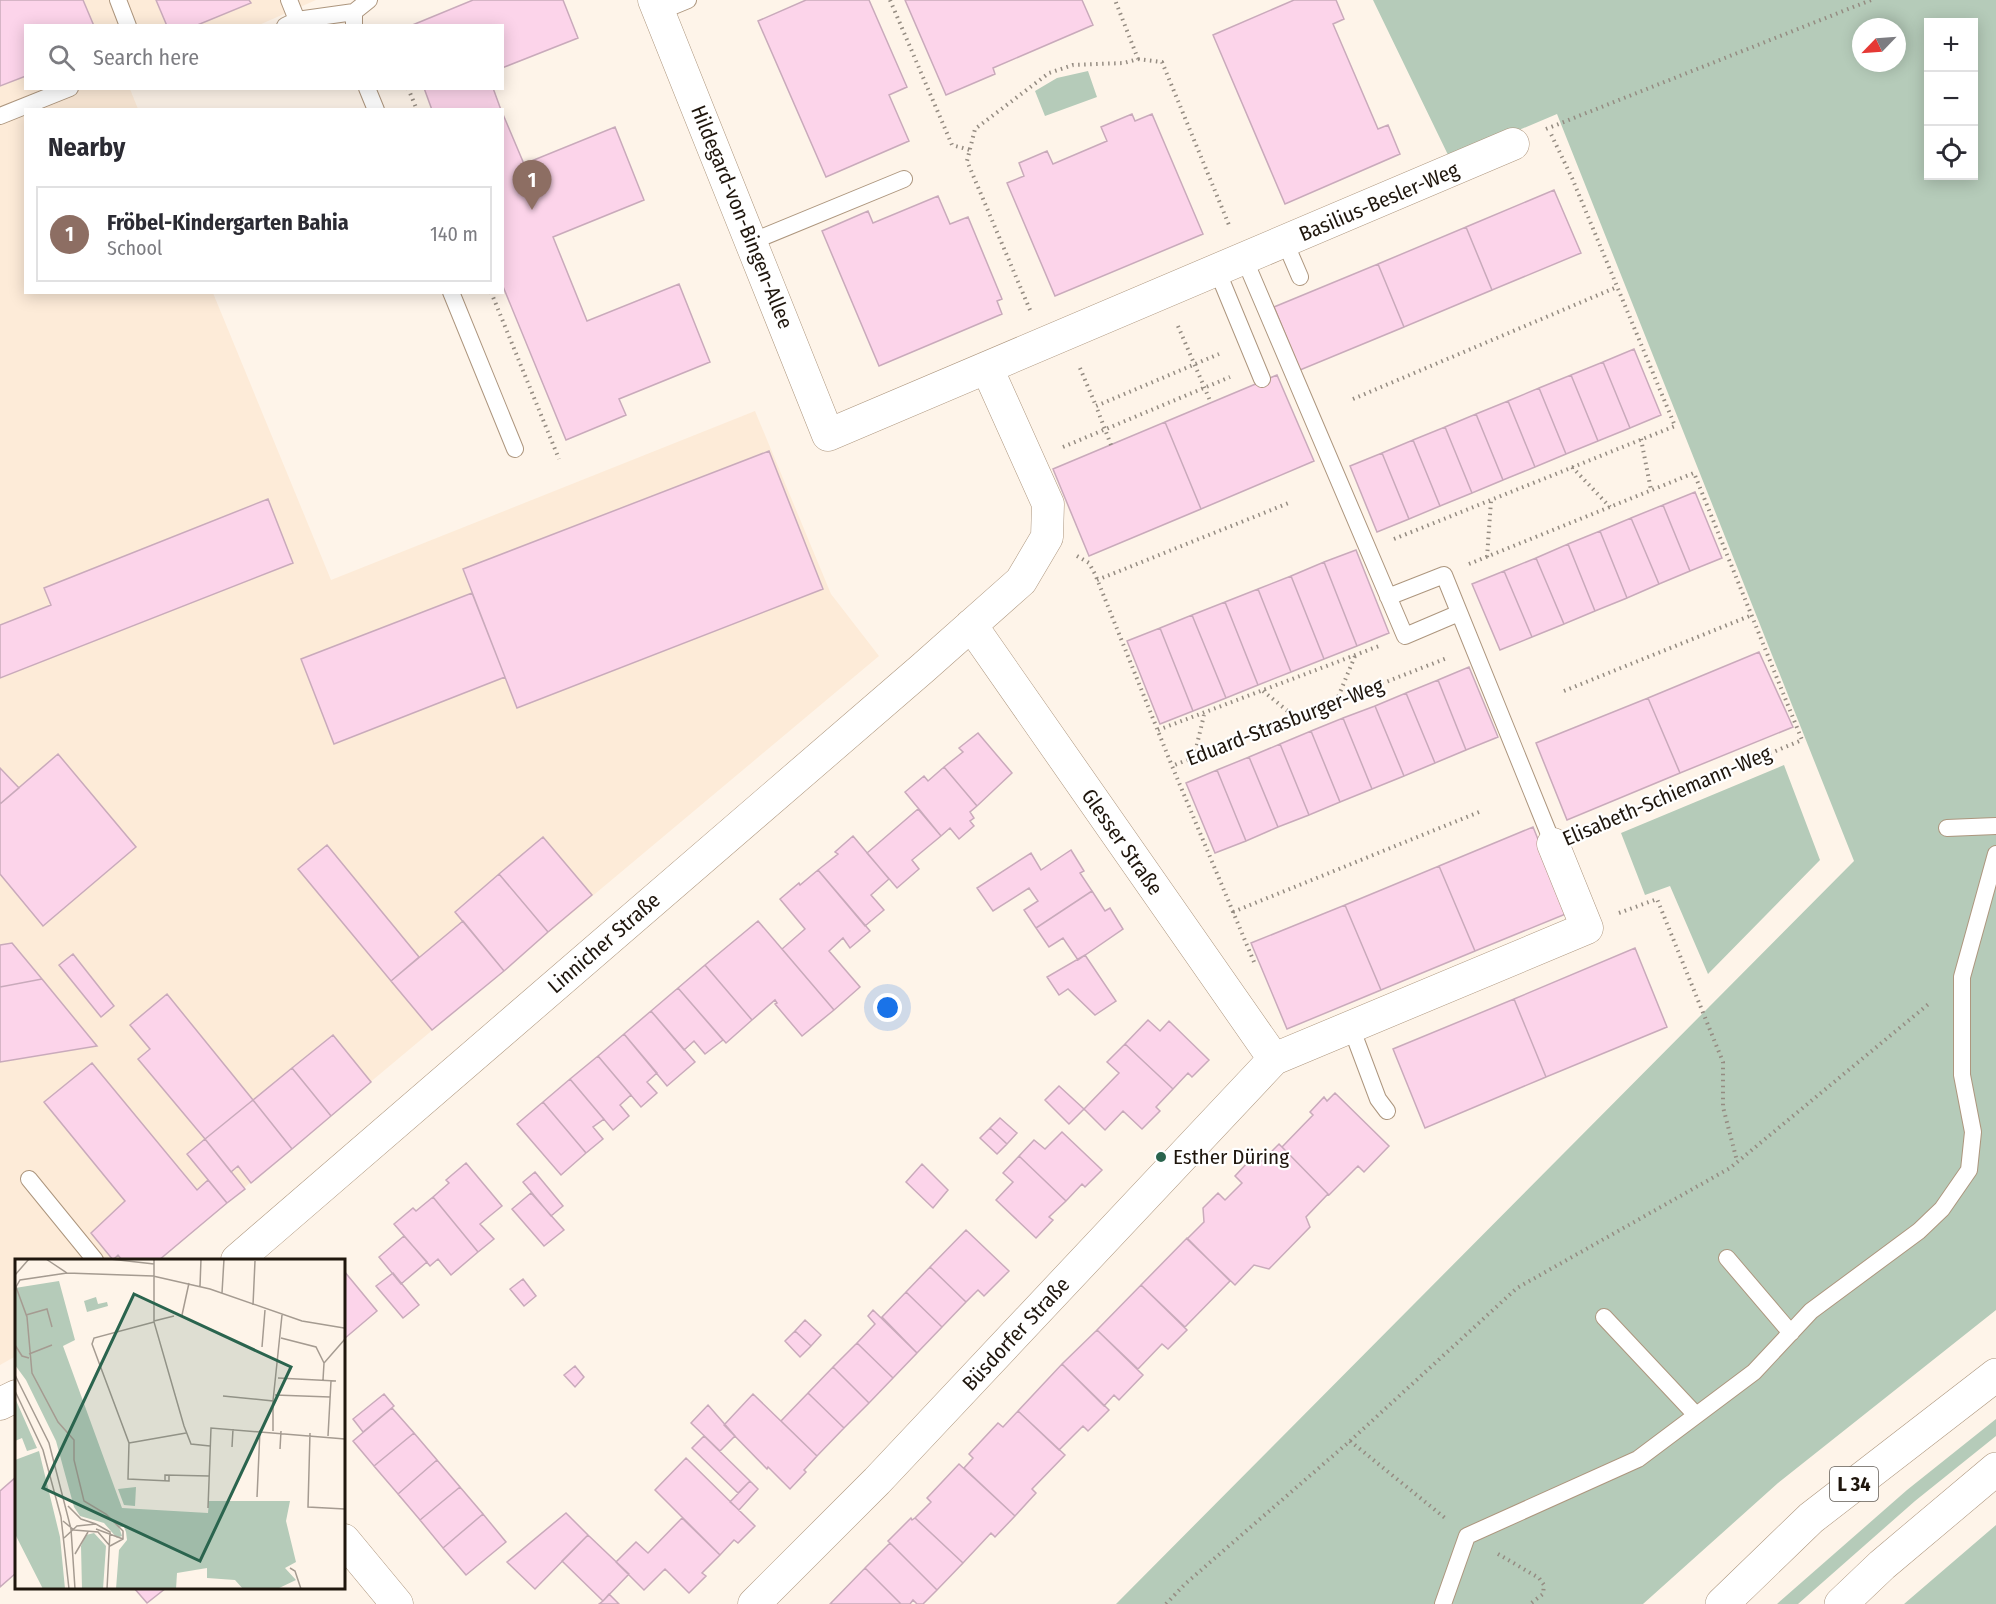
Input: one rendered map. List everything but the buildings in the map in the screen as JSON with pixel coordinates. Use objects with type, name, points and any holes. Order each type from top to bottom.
[{"type":"highway","name":"L 34","points":[[1722,1604],[1811,1518],[1996,1375]]},
{"type":"highway","points":[[1841,1604],[1882,1565],[1996,1469]]},
{"type":"street","name":"Hildegard-von-Bingen-Allee","points":[[656,6],[828,435]]},
{"type":"street","name":"Basilius-Besler-Weg","points":[[828,435],[1513,144]]},
{"type":"street","points":[[970,625],[1021,581],[1047,537],[1048,504],[987,368]]},
{"type":"street","name":"Glesser Straße","points":[[970,625],[1274,1059]]},
{"type":"street","name":"Linnicher Straße","points":[[238,1259],[914,676],[970,625]]},
{"type":"street","name":"Elisabeth-Schiemann-Weg","points":[[1553,844],[1587,927]]},
{"type":"street","points":[[1274,1059],[1351,1027],[1547,933],[1587,927]]},
{"type":"street","name":"Büsdorfer Straße","points":[[754,1604],[877,1481],[1274,1059]]},
{"type":"street","points":[[0,1404],[15,1396]]},
{"type":"street","points":[[345,1541],[397,1604]]},
{"type":"lane","points":[[118,0],[127,24]]},
{"type":"lane","points":[[289,0],[291,23],[354,19],[369,0]]},
{"type":"lane","points":[[656,6],[688,0]]},
{"type":"lane","points":[[0,116],[65,90]]},
{"type":"lane","points":[[368,90],[375,108]]},
{"type":"lane","points":[[751,242],[904,179]]},
{"type":"lane","points":[[1285,242],[1300,277]]},
{"type":"lane","points":[[1231,264],[1247,342],[1259,373]]},
{"type":"lane","points":[[1231,264],[1368,549],[1405,636],[1459,613]]},
{"type":"lane","points":[[452,294],[515,449]]},
{"type":"lane","points":[[1388,597],[1444,574],[1553,844]]},
{"type":"lane","points":[[1947,828],[1996,826]]},
{"type":"lane","points":[[1443,1604],[1467,1536],[1638,1459],[1754,1372],[1811,1311],[1919,1231],[1942,1209],[1969,1170],[1973,1132],[1962,1075],[1962,977],[1996,854]]},
{"type":"lane","points":[[1351,1027],[1378,1099],[1387,1111]]},
{"type":"lane","points":[[30,1179],[94,1259]]},
{"type":"lane","points":[[1727,1258],[1791,1333]]},
{"type":"lane","points":[[1604,1317],[1696,1415]]},
{"type":"path","points":[[890,0],[952,145],[970,150]]},
{"type":"path","points":[[1115,0],[1138,59]]},
{"type":"path","points":[[1513,144],[1871,0]]},
{"type":"path","points":[[1044,344],[967,161],[975,129],[1049,73],[1073,65],[1124,63],[1138,59],[1162,62],[1231,264]]},
{"type":"path","points":[[409,90],[416,108]]},
{"type":"path","points":[[1368,549],[1675,426],[1572,178],[1548,128]]},
{"type":"path","points":[[1353,399],[1617,287]]},
{"type":"path","points":[[492,294],[559,459]]},
{"type":"path","points":[[1111,445],[1096,406],[1247,342]]},
{"type":"path","points":[[1195,364],[1211,403]]},
{"type":"path","points":[[1029,461],[1204,388],[1259,373]]},
{"type":"path","points":[[1641,439],[1651,490]]},
{"type":"path","points":[[1572,468],[1610,507]]},
{"type":"path","points":[[1444,574],[1694,473],[1752,615],[1564,691]]},
{"type":"path","points":[[1487,557],[1491,501]]},
{"type":"path","points":[[1097,580],[1291,502]]},
{"type":"path","points":[[1092,569],[1172,766]]},
{"type":"path","name":"Elisabeth-Schiemann-Weg","points":[[1553,844],[1802,740],[1752,615]]},
{"type":"path","name":"Eduard-Strasburger-Weg","points":[[1255,964],[1172,766],[1473,648]]},
{"type":"path","name":"Eduard-Strasburger-Weg","points":[[1158,730],[1372,650]]},
{"type":"path","points":[[1336,702],[1355,656]]},
{"type":"path","points":[[1263,691],[1295,718]]},
{"type":"path","points":[[1194,758],[1204,714]]},
{"type":"path","points":[[1233,912],[1479,812]]},
{"type":"path","points":[[1587,927],[1657,899],[1723,1062],[1723,1107],[1737,1161]]},
{"type":"path","points":[[1166,1604],[1185,1584],[1341,1448],[1517,1288],[1730,1168],[1962,977]]},
{"type":"shaded area","points":[[0,0],[316,0],[261,24],[24,24],[24,90],[130,90],[138,108],[24,108],[24,294],[213,294],[331,580],[755,411],[831,594],[879,656],[159,1259],[15,1259],[15,1357],[0,1365]]},
{"type":"green space","points":[[1373,0],[1996,0],[1996,1310],[1778,1483],[1643,1604],[1116,1604],[1854,861],[1557,114],[1450,159]]},
{"type":"green space","points":[[1088,71],[1097,97],[1045,116],[1035,91],[1057,78]]},
{"type":"green space","points":[[1784,765],[1820,860],[1708,974],[1670,886],[1645,895],[1621,833]]},
{"type":"green space","points":[[1996,1419],[1996,1436],[1915,1501],[1798,1604],[1777,1604],[1907,1490]]},
{"type":"green space","points":[[1996,1525],[1996,1604],[1904,1604]]},
{"type":"place","name":"Fröbel-Kindergarten Bahia","points":[[532,210]]},
{"type":"place","name":"Esther Düring","points":[[1161,1157]]}]
